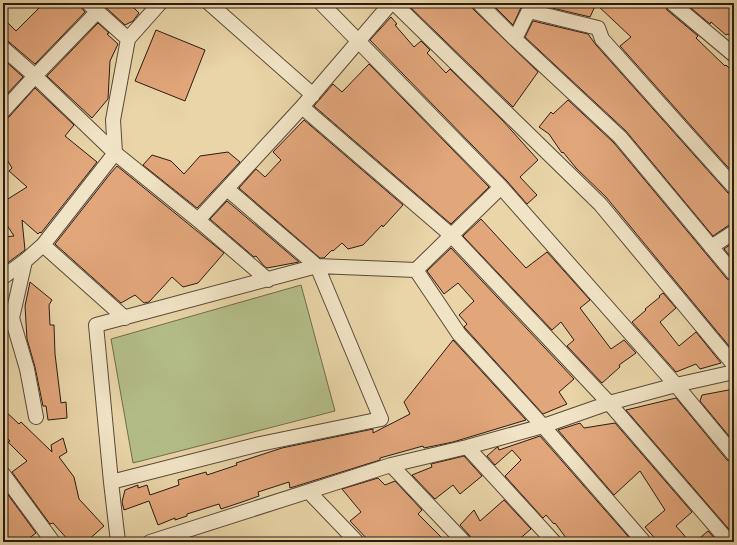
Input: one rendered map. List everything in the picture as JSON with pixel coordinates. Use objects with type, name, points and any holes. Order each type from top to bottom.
[{"type":"street","points":[[3,277],[25,261],[43,245],[115,153],[113,120],[128,39],[160,3]]},
{"type":"street","points":[[209,3],[313,95]]},
{"type":"street","points":[[321,3],[501,187],[676,385],[734,455]]},
{"type":"street","points":[[198,220],[302,108],[358,40],[393,3],[600,204],[734,365]]},
{"type":"street","points":[[479,3],[515,40],[620,137],[734,274]]},
{"type":"street","points":[[672,3],[734,55]]},
{"type":"street","points":[[515,40],[531,7],[598,28],[602,39],[734,187]]},
{"type":"street","points":[[3,111],[35,76],[92,8],[128,39]]},
{"type":"street","points":[[3,48],[35,76],[115,153],[198,220],[268,280]]},
{"type":"street","points":[[302,108],[452,235],[609,403],[729,542]]},
{"type":"street","points":[[118,542],[96,325],[317,266],[416,270],[501,187]]},
{"type":"street","points":[[111,482],[260,444],[381,419],[317,266],[227,190]]},
{"type":"street","points":[[711,247],[734,232]]},
{"type":"street","points":[[43,245],[125,318]]},
{"type":"street","points":[[25,261],[12,318],[27,370],[36,417]]},
{"type":"street","points":[[416,270],[459,334],[543,426],[644,542]]},
{"type":"street","points":[[150,542],[391,465],[467,447],[543,426],[609,403],[676,385],[734,372]]},
{"type":"street","points":[[467,447],[554,542]]},
{"type":"street","points":[[391,465],[464,542]]},
{"type":"street","points":[[3,474],[53,542]]},
{"type":"street","points":[[309,492],[357,542]]},
{"type":"green space","points":[[301,285],[335,411],[133,463],[111,339]]},
{"type":"building","points":[[44,3],[80,3],[80,6],[85,12],[35,64],[9,42],[3,40],[3,18],[16,31]]},
{"type":"building","points":[[101,3],[129,3],[139,13],[133,21],[125,25]]},
{"type":"building","points":[[406,3],[471,3],[473,9],[538,72],[513,107]]},
{"type":"building","points":[[491,3],[523,3],[513,25]]},
{"type":"building","points":[[540,3],[664,3],[667,10],[698,36],[696,38],[734,73],[734,174],[620,46],[631,37],[596,4],[590,17],[540,5]]},
{"type":"building","points":[[685,3],[734,3],[734,40],[711,22],[710,24]]},
{"type":"building","points":[[391,17],[397,24],[395,25],[414,47],[421,41],[430,50],[427,53],[446,73],[450,69],[503,121],[538,160],[520,177],[537,195],[527,204],[507,181],[370,40]]},
{"type":"building","points":[[533,21],[588,34],[596,45],[728,193],[734,195],[734,224],[729,225],[713,236],[626,131],[525,37]]},
{"type":"building","points":[[98,23],[118,44],[110,61],[108,99],[92,118],[47,76]]},
{"type":"building","points":[[156,30],[205,50],[185,101],[135,81]]},
{"type":"building","points":[[3,59],[23,77],[3,98]]},
{"type":"building","points":[[369,64],[489,187],[451,224],[314,106],[333,84],[342,92]]},
{"type":"building","points":[[35,88],[74,125],[65,136],[97,162],[41,233],[40,232],[38,234],[22,220],[25,250],[6,264],[4,237],[14,236],[3,219],[3,202],[27,187],[9,171],[12,168],[3,153],[3,119],[9,117]]},
{"type":"building","points":[[568,100],[614,143],[727,279],[734,282],[734,352],[606,197],[576,168],[563,152],[562,153],[549,134],[539,127],[551,112],[553,114]]},
{"type":"building","points":[[304,120],[403,205],[383,227],[382,225],[363,245],[348,249],[342,243],[324,258],[320,258],[239,188],[256,169],[265,177],[281,160],[273,152]]},
{"type":"building","points":[[228,152],[240,162],[197,208],[143,165],[152,155],[171,161],[184,174],[200,156]]},
{"type":"building","points":[[117,166],[224,253],[198,283],[183,287],[172,277],[149,302],[144,303],[135,295],[121,303],[55,244]]},
{"type":"building","points":[[227,201],[299,262],[267,268],[264,266],[256,256],[254,257],[210,219]]},
{"type":"building","points":[[481,219],[526,268],[547,252],[590,300],[580,308],[611,349],[624,340],[636,353],[619,365],[620,367],[602,383],[567,346],[574,340],[561,322],[552,330],[463,236]]},
{"type":"building","points":[[734,242],[734,261],[724,249]]},
{"type":"building","points":[[451,248],[574,379],[559,392],[567,404],[543,414],[464,327],[467,324],[459,315],[474,301],[458,283],[444,294],[427,271]]},
{"type":"building","points":[[30,282],[52,300],[49,305],[50,325],[54,325],[55,354],[61,403],[66,402],[67,418],[48,420],[46,406],[43,406],[35,367],[27,339],[25,306]]},
{"type":"building","points":[[663,293],[676,308],[660,322],[679,346],[696,332],[721,363],[700,369],[696,364],[676,372],[632,322]]},
{"type":"building","points":[[453,340],[526,420],[453,442],[424,448],[423,446],[380,458],[380,460],[290,488],[289,482],[258,492],[259,496],[221,509],[219,504],[158,525],[149,501],[124,510],[122,502],[125,490],[138,485],[138,488],[147,485],[150,495],[179,485],[178,480],[206,472],[207,475],[237,465],[236,463],[282,448],[373,429],[373,433],[410,414],[404,402]]},
{"type":"building","points":[[734,389],[734,442],[700,401],[702,395]]},
{"type":"building","points":[[676,398],[727,460],[734,463],[734,535],[626,410]]},
{"type":"building","points":[[3,409],[19,424],[21,422],[52,452],[51,445],[63,438],[67,452],[59,457],[74,477],[79,499],[104,526],[86,542],[70,542],[53,523],[50,524],[12,472],[27,461],[8,442],[10,441],[3,434]]},
{"type":"building","points":[[580,423],[584,428],[615,423],[692,512],[676,526],[690,542],[658,542],[645,527],[665,510],[640,471],[614,495],[558,430]]},
{"type":"building","points":[[540,436],[633,542],[569,542],[555,523],[554,524],[546,515],[543,518],[505,476],[521,460],[512,450],[495,465],[487,456],[498,447],[499,450]]},
{"type":"building","points":[[464,456],[482,476],[460,494],[453,485],[435,499],[412,475],[432,467],[431,464]]},
{"type":"building","points":[[378,478],[385,485],[395,481],[422,510],[418,514],[445,541],[448,537],[452,542],[370,542],[350,521],[361,512],[342,489]]},
{"type":"building","points":[[3,488],[36,533],[24,542],[3,542]]},
{"type":"building","points":[[504,500],[531,529],[516,542],[472,542],[470,536],[460,525],[474,510],[480,521]]},
{"type":"building","points":[[708,531],[718,542],[695,542]]}]
